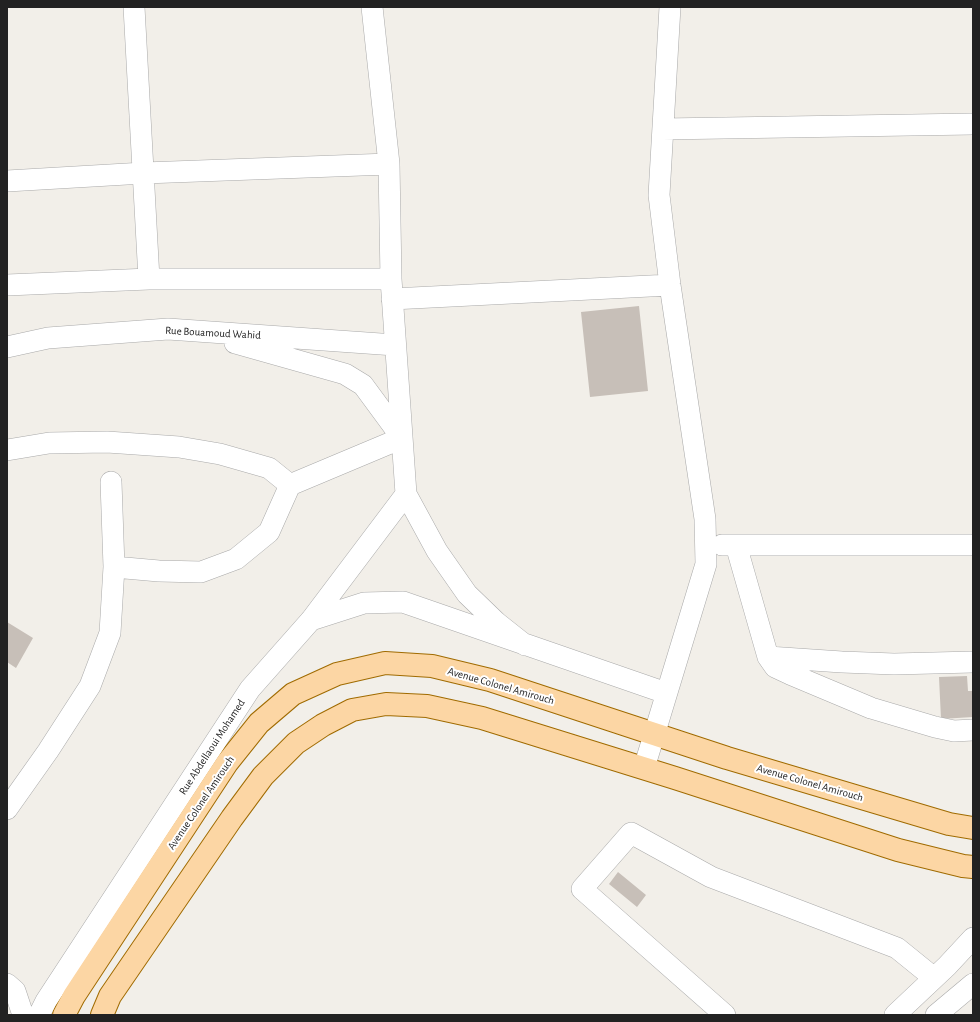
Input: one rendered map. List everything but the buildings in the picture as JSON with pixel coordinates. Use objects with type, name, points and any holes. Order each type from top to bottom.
[{"type":"main road","name":"Avenue Colonel Amirouch","points":[[64,1015],[74,996],[226,763],[259,723],[293,694],[337,674],[386,662],[432,666],[490,680],[735,761],[942,822],[973,828]]},
{"type":"main road","points":[[102,1015],[110,996],[262,776],[296,743],[323,725],[352,710],[386,704],[427,706],[482,718],[644,768],[898,850],[962,866],[973,867]]},
{"type":"street","points":[[134,7],[149,278]]},
{"type":"street","points":[[372,7],[389,164],[391,289],[406,494],[437,551],[467,594],[496,622],[525,645]]},
{"type":"street","points":[[644,768],[706,564],[705,518],[670,285],[659,195],[670,7]]},
{"type":"street","points":[[663,128],[973,124]]},
{"type":"street","points":[[7,181],[144,173],[389,164]]},
{"type":"street","points":[[7,285],[149,278],[391,289],[670,285]]},
{"type":"street","name":"Rue Bouamoud Wahid","points":[[7,347],[48,338],[168,329],[395,346]]},
{"type":"street","points":[[193,330],[344,374],[363,385],[402,438]]},
{"type":"street","points":[[114,567],[159,571],[201,572],[236,560],[269,532],[290,485],[402,438]]},
{"type":"street","points":[[7,450],[49,443],[107,442],[179,447],[220,454],[269,468],[290,485]]},
{"type":"street","points":[[7,809],[48,751],[90,686],[110,633],[114,567],[110,482]]},
{"type":"street","name":"Rue Abdellaoui Mohamed","points":[[43,1008],[250,689],[311,620],[406,494]]},
{"type":"street","points":[[706,545],[973,545]]},
{"type":"street","points":[[736,545],[768,657],[775,667],[871,708],[934,727],[954,730],[973,730]]},
{"type":"street","points":[[311,620],[364,603],[403,602],[666,693]]},
{"type":"street","points":[[768,657],[894,664],[973,662]]},
{"type":"street","points":[[725,1015],[582,889],[631,833],[711,877],[897,948],[934,978]]},
{"type":"street","points":[[895,1015],[947,966],[973,938]]},
{"type":"street","points":[[936,1015],[973,984]]},
{"type":"street","points":[[11,988],[43,1008]]},
{"type":"street","points":[[11,988],[23,1015]]}]
